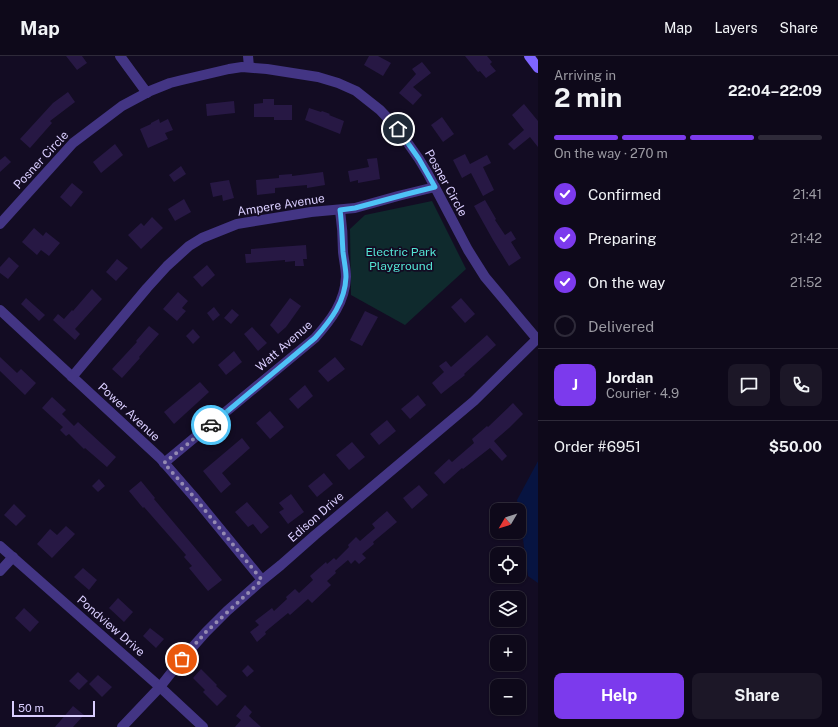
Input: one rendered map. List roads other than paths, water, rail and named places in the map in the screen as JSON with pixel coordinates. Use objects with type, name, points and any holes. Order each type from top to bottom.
[{"type":"main road","points":[[529,56],[538,68]]},
{"type":"street","points":[[120,56],[147,93]]},
{"type":"street","points":[[248,56],[249,67]]},
{"type":"street","name":"Posner Circle","points":[[0,224],[73,143],[122,106],[147,93],[170,83],[230,69],[249,67],[318,77],[338,83],[356,91],[380,110],[398,129],[419,159],[468,250],[485,277],[538,339]]},
{"type":"street","name":"Ampere Avenue","points":[[72,377],[147,288],[179,254],[202,238],[237,224],[304,213],[355,208],[435,187]]},
{"type":"street","name":"Watt Avenue","points":[[164,463],[315,338],[327,324],[338,308],[345,290],[346,276],[340,210]]},
{"type":"street","name":"Power Avenue","points":[[0,310],[164,463],[262,580]]},
{"type":"street","name":"Edison Drive","points":[[122,727],[160,687],[206,632],[262,580],[474,401],[538,339]]},
{"type":"street","name":"Pondview Drive","points":[[0,546],[160,687],[203,727]]},
{"type":"street","points":[[0,571],[13,557]]},
{"type":"park label","name":"Electric Park Playground","points":[[401,259]]}]
